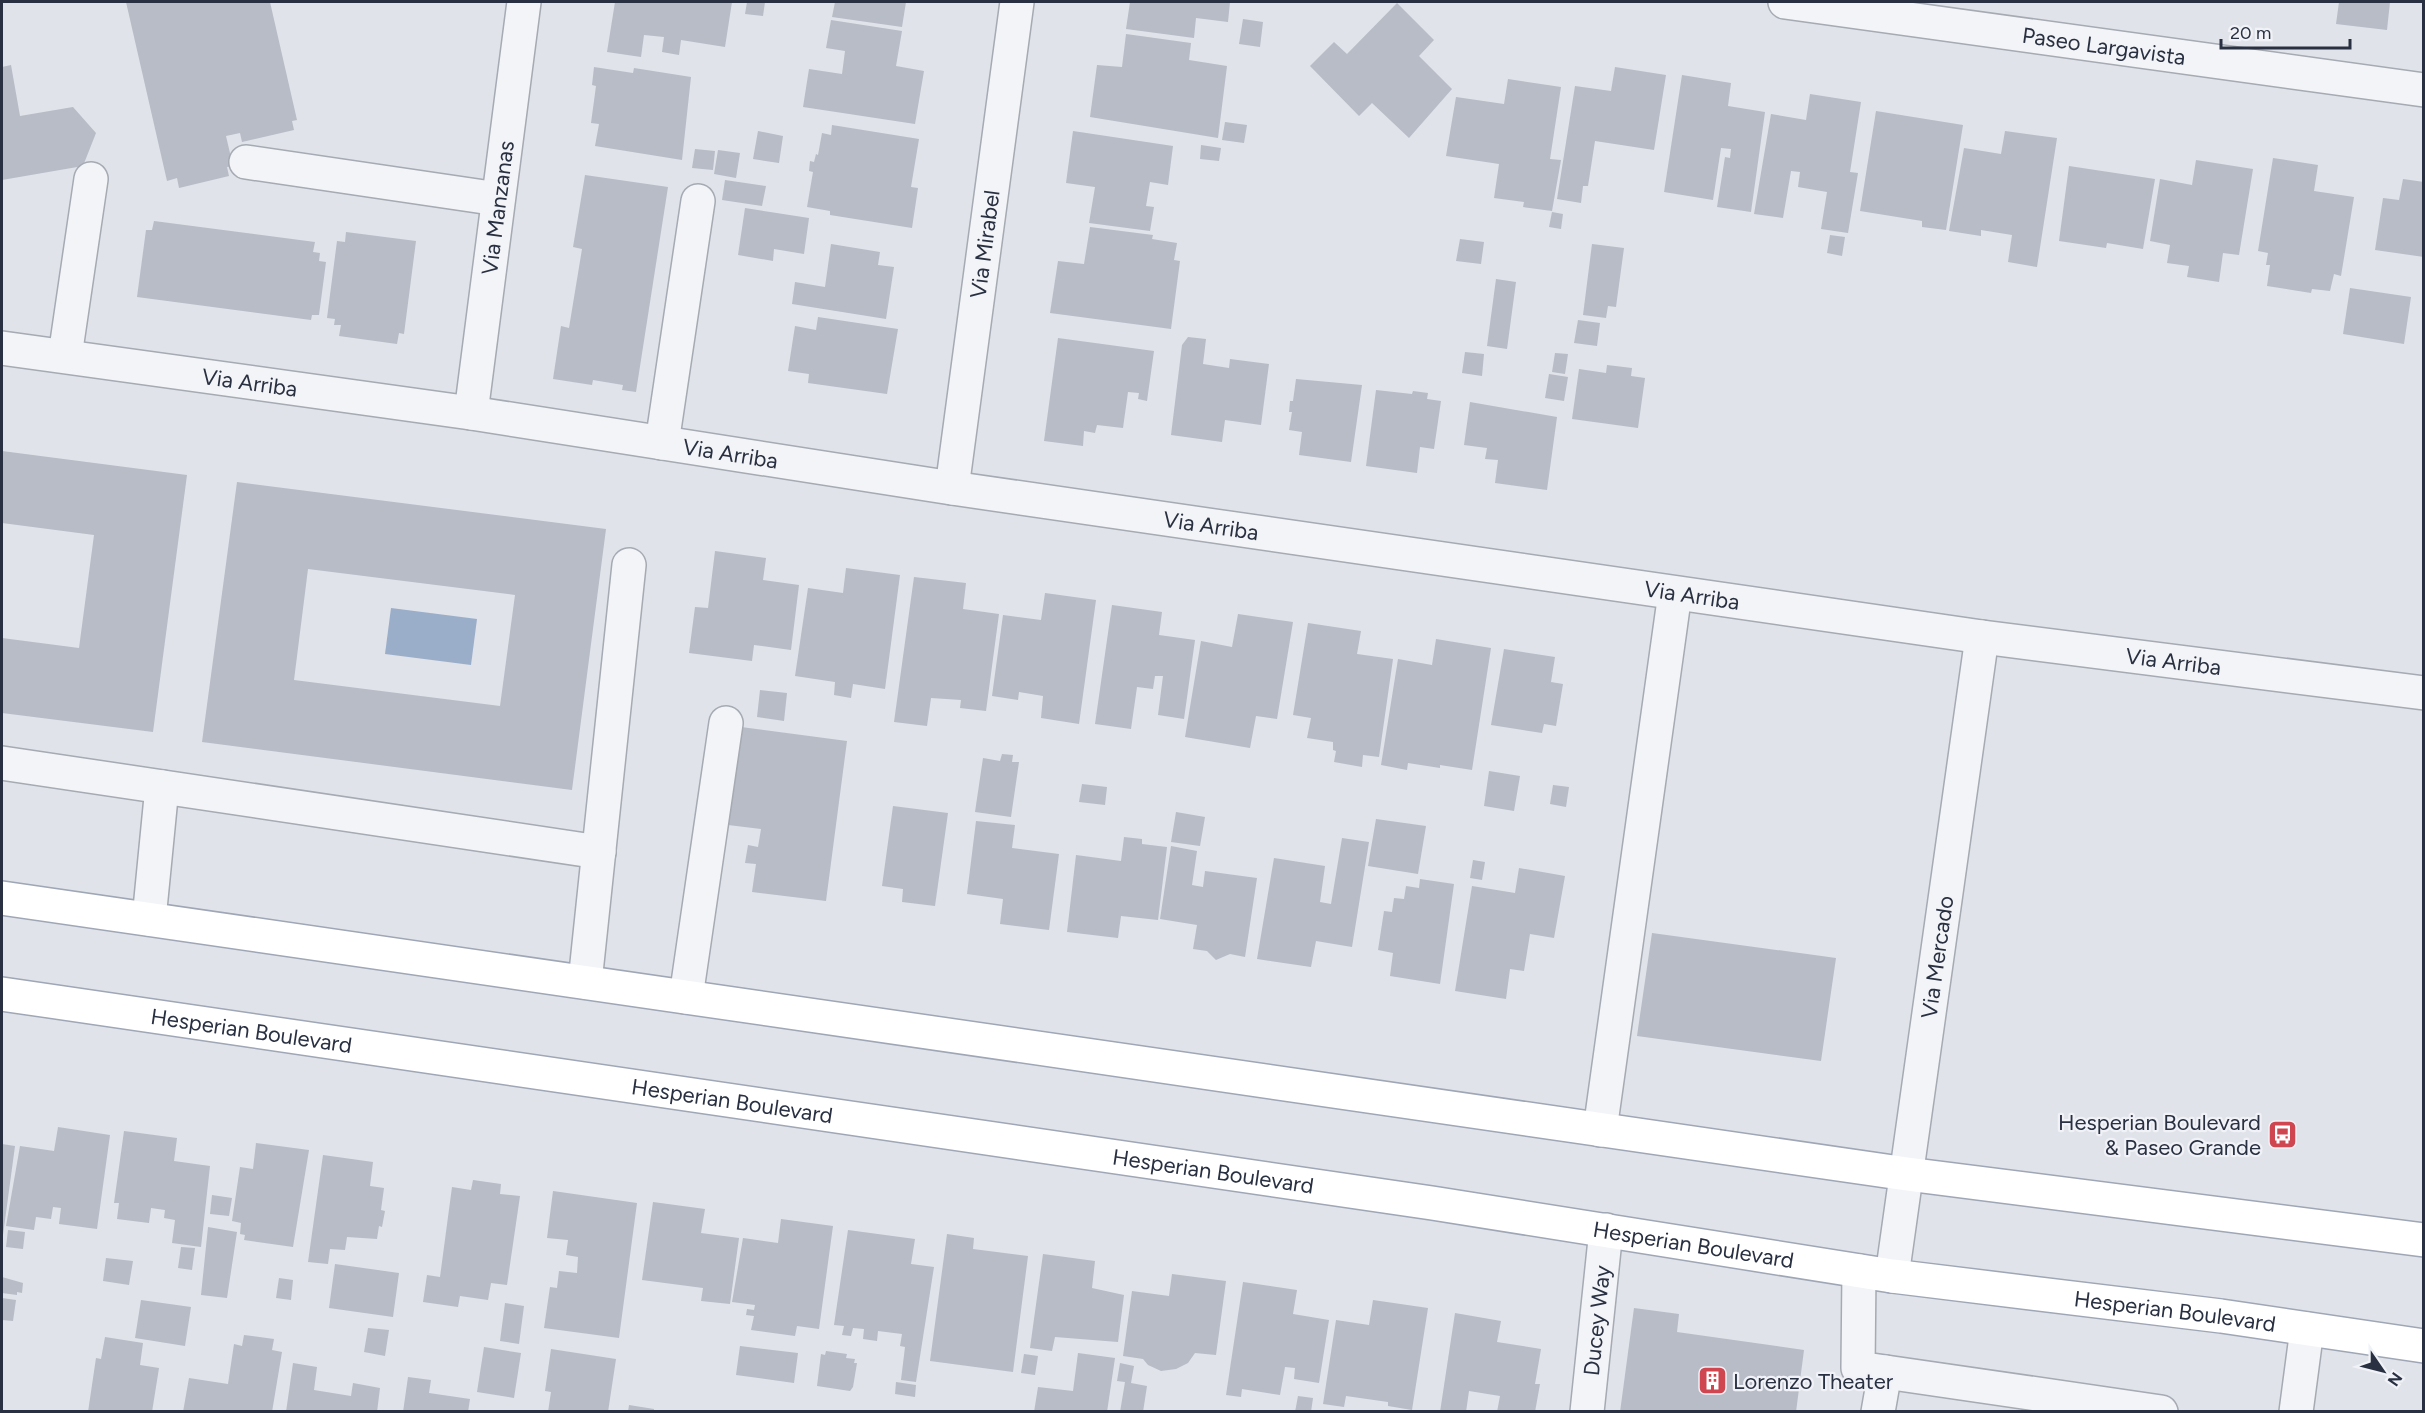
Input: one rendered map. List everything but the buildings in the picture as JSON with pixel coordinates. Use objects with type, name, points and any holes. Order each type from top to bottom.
[{"type":"main road","points":[[2,898],[1906,1174],[2424,1240]]},
{"type":"main road","name":"Hesperian Boulevard","points":[[2,994],[1606,1230],[1892,1276],[2424,1346]]},
{"type":"street","name":"Via Manzanas","points":[[471,412],[524,2]]},
{"type":"street","name":"Via Mirabel","points":[[952,488],[1017,2]]},
{"type":"street","name":"Paseo Largavista","points":[[1785,2],[2424,90]]},
{"type":"street","points":[[246,162],[498,199]]},
{"type":"street","points":[[65,356],[92,179]]},
{"type":"street","points":[[662,443],[698,201]]},
{"type":"street","name":"Via Arriba","points":[[2,348],[471,412],[952,488],[1982,637],[2424,693]]},
{"type":"street","points":[[585,982],[629,565]]},
{"type":"street","points":[[1600,1130],[1676,593]]},
{"type":"street","name":"Via Mercado","points":[[1892,1276],[1982,637]]},
{"type":"street","points":[[686,997],[726,723]]},
{"type":"street","points":[[2,763],[598,852]]},
{"type":"street","points":[[149,919],[162,787]]},
{"type":"street","name":"Ducey Way","points":[[1587,1412],[1606,1230]]},
{"type":"street","points":[[1859,1270],[1858,1368],[1885,1372],[1971,1398],[2161,1412]]},
{"type":"street","points":[[2296,1412],[2307,1329]]},
{"type":"street","points":[[1878,1412],[1885,1372]]},
{"type":"water","points":[[391,608],[477,619],[471,665],[385,654]]},
{"type":"place","name":"Hesperian Boulevard & Paseo Grande","points":[[2282,1135]]},
{"type":"place","name":"Lorenzo Theater","points":[[1712,1381]]}]
